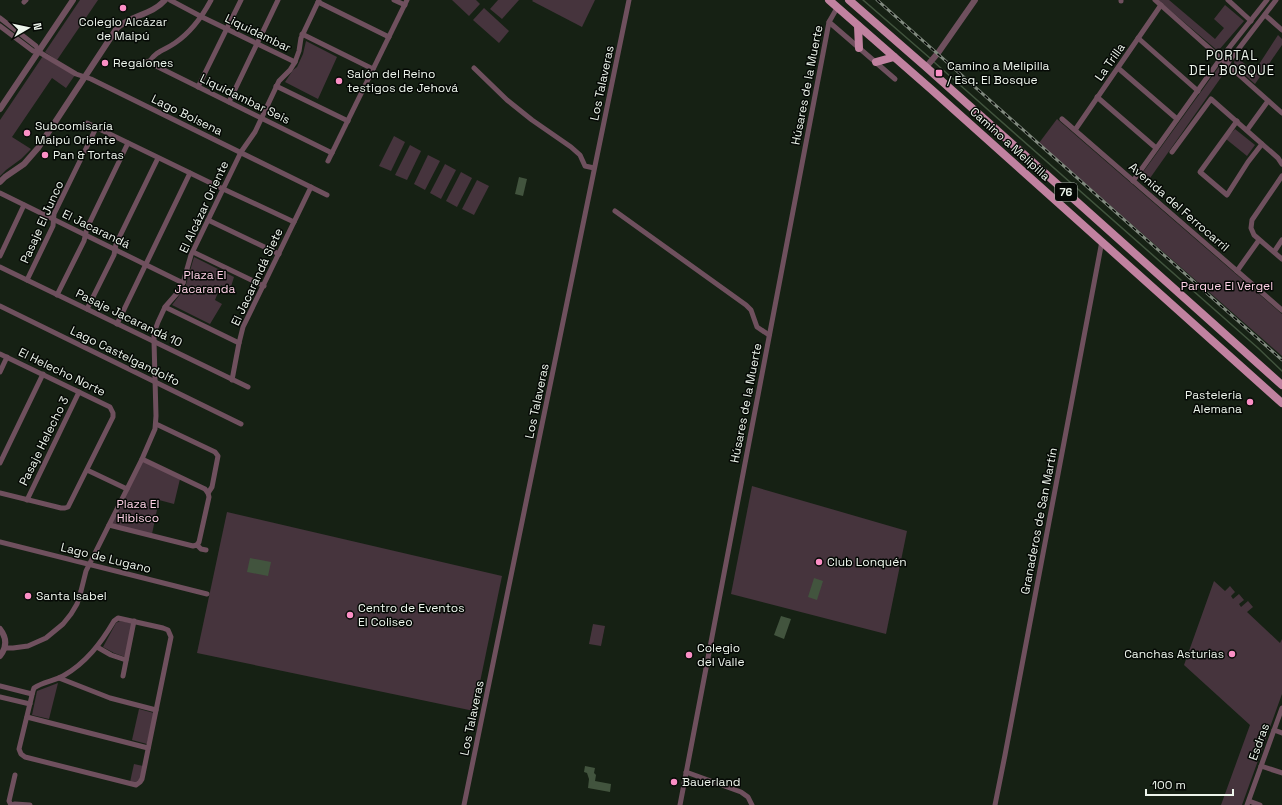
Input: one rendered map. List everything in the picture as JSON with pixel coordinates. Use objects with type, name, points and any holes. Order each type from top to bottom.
[{"type":"main road","name":"Camino a Melipilla","points":[[829,0],[1102,241],[1282,403]]},
{"type":"main road","name":"Camino a Melipilla","points":[[849,0],[928,64],[1282,385]]},
{"type":"main road","points":[[858,26],[860,48]]},
{"type":"main road","points":[[876,62],[894,57]]},
{"type":"street","points":[[0,109],[73,0]]},
{"type":"street","points":[[0,182],[8,174],[24,164],[38,148],[118,27],[128,20],[156,8],[165,0]]},
{"type":"street","name":"Liquidambar","points":[[170,0],[295,62]]},
{"type":"street","points":[[140,64],[150,61],[156,53],[172,45],[183,37],[202,17],[211,0]]},
{"type":"street","points":[[198,87],[241,0]]},
{"type":"street","points":[[228,102],[278,0]]},
{"type":"street","points":[[328,161],[406,2],[394,0]]},
{"type":"street","name":"Los Talaveras","points":[[464,805],[629,0]]},
{"type":"street","points":[[928,64],[975,0]]},
{"type":"street","points":[[1156,0],[1282,113]]},
{"type":"street","points":[[1228,0],[1251,20]]},
{"type":"street","points":[[1133,181],[1221,58],[1266,0]]},
{"type":"street","points":[[1227,64],[1276,0]]},
{"type":"street","points":[[319,1],[389,37]]},
{"type":"street","name":"El Alcázar Oriente","points":[[5,648],[28,646],[46,638],[67,620],[76,604],[89,564],[152,438],[156,424],[154,341],[156,327],[165,307],[179,291],[183,283],[193,252],[241,152],[253,136],[279,81],[295,62],[298,55],[302,34],[319,1]]},
{"type":"street","name":"La Trilla","points":[[1074,130],[1161,5]]},
{"type":"street","name":"Húsares de la Muerte","points":[[680,805],[829,22],[837,8]]},
{"type":"street","points":[[1265,15],[1282,30]]},
{"type":"street","name":"Lago Bolsena","points":[[0,18],[36,46],[39,52]]},
{"type":"street","points":[[829,22],[895,79]]},
{"type":"street","name":"Lago Bolsena","points":[[0,26],[31,50],[39,52],[76,74],[91,79],[327,195]]},
{"type":"street","points":[[302,34],[373,69]]},
{"type":"street","points":[[1138,38],[1198,91]]},
{"type":"street","name":"Liquidambar Seis","points":[[150,61],[152,64],[332,153]]},
{"type":"street","points":[[474,68],[507,100],[532,120],[576,151],[580,155],[584,166],[594,168]]},
{"type":"street","points":[[1118,68],[1177,119]]},
{"type":"street","points":[[276,86],[348,121]]},
{"type":"street","points":[[1098,97],[1156,148]]},
{"type":"street","points":[[1172,152],[1211,99],[1278,158],[1282,164]]},
{"type":"street","points":[[1247,130],[1268,101]]},
{"type":"street","name":"Avenida del Ferrocarril","points":[[1062,119],[1282,310]]},
{"type":"street","points":[[1237,121],[1200,172],[1226,195],[1262,144]]},
{"type":"street","points":[[87,123],[294,222]]},
{"type":"street","name":"Pasaje El Junco","points":[[27,280],[53,226],[54,214],[96,128]]},
{"type":"street","points":[[57,295],[84,241],[87,228],[128,143]]},
{"type":"street","points":[[87,309],[114,255],[116,244],[158,158]]},
{"type":"street","points":[[117,324],[190,173]]},
{"type":"street","points":[[1282,176],[1252,220],[1251,228],[1252,232],[1259,240],[1282,260]]},
{"type":"street","name":"El Jacarandá Siete","points":[[232,380],[239,344],[244,328],[312,187]]},
{"type":"street","name":"El Jacarandá","points":[[0,193],[183,283]]},
{"type":"street","points":[[0,256],[24,205]]},
{"type":"street","points":[[615,211],[746,304],[751,310],[757,327],[769,335]]},
{"type":"street","points":[[208,220],[279,254]]},
{"type":"street","points":[[1237,271],[1259,240]]},
{"type":"street","points":[[1274,252],[1282,240]]},
{"type":"street","name":"Granaderos de San Martín","points":[[995,805],[1102,241]]},
{"type":"street","points":[[193,252],[264,286]]},
{"type":"street","name":"Pasaje Jacarandá 10","points":[[0,268],[154,341],[248,388]]},
{"type":"street","name":"Lago Castelgandolfo","points":[[0,306],[241,424]]},
{"type":"street","points":[[165,307],[239,344]]},
{"type":"street","name":"El Helecho Norte","points":[[0,354],[110,407],[113,411],[113,417],[87,470]]},
{"type":"street","points":[[0,372],[7,357]]},
{"type":"street","points":[[0,463],[43,374]]},
{"type":"street","name":"Pasaje Helecho 3","points":[[27,500],[79,392]]},
{"type":"street","points":[[156,424],[218,454],[212,486],[208,493],[209,496],[204,520],[197,545]]},
{"type":"street","points":[[142,458],[206,490],[208,493]]},
{"type":"street","points":[[0,493],[66,508],[70,504],[87,470],[127,489]]},
{"type":"street","points":[[109,525],[193,546],[197,545],[201,549],[206,550]]},
{"type":"street","name":"Lago de Lugano","points":[[0,542],[207,594]]},
{"type":"street","points":[[119,618],[134,621],[166,629],[170,634],[171,639],[142,779],[139,784],[134,785],[23,756],[19,749],[33,690],[37,686],[59,678],[80,664],[97,647],[115,620],[119,618]]},
{"type":"street","points":[[123,676],[134,621]]},
{"type":"street","points":[[0,629],[5,637],[5,648],[0,656]]},
{"type":"street","points":[[97,647],[111,655],[126,660]]},
{"type":"street","points":[[59,678],[110,698],[156,710]]},
{"type":"street","points":[[0,692],[0,687],[32,694]]},
{"type":"street","points":[[0,697],[30,704]]},
{"type":"street","name":"Esdras","points":[[1248,803],[1282,708]]},
{"type":"street","points":[[27,717],[148,748]]},
{"type":"street","points":[[1274,730],[1282,733]]},
{"type":"street","points":[[1261,766],[1282,773]]},
{"type":"street","points":[[686,772],[741,792],[748,797],[752,805]]},
{"type":"street","points":[[15,775],[9,801],[11,805],[30,805]]},
{"type":"street","points":[[1248,803],[1260,805]]},
{"type":"green space","points":[[80,0],[98,0],[57,60],[45,52]]},
{"type":"green space","points":[[452,0],[476,0],[480,4],[469,16]]},
{"type":"green space","points":[[498,0],[519,0],[502,19],[490,9]]},
{"type":"green space","points":[[595,0],[582,27],[532,1]]},
{"type":"green space","points":[[1158,0],[1169,0],[1215,39],[1224,28],[1214,19],[1225,5],[1244,21],[1218,51]]},
{"type":"green space","points":[[484,8],[509,31],[499,43],[473,20]]},
{"type":"green space","points":[[1278,35],[1282,39],[1282,45],[1255,84],[1235,66],[1234,62],[1237,57],[1254,72]]},
{"type":"green space","points":[[306,41],[337,57],[318,99],[285,82],[293,70],[297,67],[303,54]]},
{"type":"green space","points":[[43,56],[75,75],[66,88],[52,78],[12,137],[31,149],[0,176],[0,120]]},
{"type":"green space","points":[[1221,64],[1227,69],[1148,181],[1141,175]]},
{"type":"green space","name":"Parque El Vergel","points":[[1057,119],[1282,314],[1282,356],[1039,143]]},
{"type":"green space","points":[[1235,129],[1255,145],[1247,156],[1226,139]]},
{"type":"green space","points":[[394,136],[405,142],[391,171],[379,166]]},
{"type":"green space","points":[[410,145],[421,151],[407,180],[395,175]]},
{"type":"green space","points":[[428,155],[440,161],[425,190],[414,184]]},
{"type":"green space","points":[[445,164],[456,170],[441,199],[430,193]]},
{"type":"green space","points":[[461,172],[472,178],[457,207],[446,201]]},
{"type":"green space","points":[[477,180],[489,186],[474,215],[462,209]]},
{"type":"green space","name":"Plaza El Jacaranda","points":[[194,257],[234,277],[230,290],[221,285],[215,300],[222,304],[210,324],[172,305],[185,288]]},
{"type":"green space","name":"Plaza El Hibisco","points":[[142,460],[180,479],[174,504],[159,500],[152,534],[111,524]]},
{"type":"green space","name":"Club Lonquén","points":[[752,486],[907,531],[886,634],[731,594]]},
{"type":"green space","name":"Centro de Eventos El Coliseo","points":[[227,512],[502,576],[474,711],[197,653]]},
{"type":"green space","name":"Canchas Asturias","points":[[1214,581],[1225,591],[1230,586],[1235,592],[1231,596],[1233,599],[1239,594],[1244,600],[1239,604],[1241,607],[1248,601],[1253,607],[1247,612],[1280,643],[1282,639],[1282,694],[1242,805],[1221,805],[1250,725],[1184,665]]},
{"type":"green space","points":[[120,621],[132,623],[125,657],[103,647],[116,623]]},
{"type":"green space","points":[[593,624],[605,626],[601,646],[589,644]]},
{"type":"green space","points":[[58,683],[49,719],[32,715],[37,691]]},
{"type":"green space","points":[[139,709],[154,713],[147,744],[132,740]]},
{"type":"green space","points":[[134,764],[143,766],[140,779],[136,782],[130,782]]},
{"type":"shaded area","points":[[519,177],[527,179],[523,196],[515,194]]},
{"type":"shaded area","points":[[250,558],[271,562],[268,576],[247,572]]},
{"type":"shaded area","points":[[814,578],[823,581],[817,600],[808,597]]},
{"type":"shaded area","points":[[781,616],[791,619],[784,639],[774,635]]},
{"type":"shaded area","points":[[585,766],[595,768],[595,781],[611,784],[610,792],[588,788],[589,779],[587,773],[584,772]]},
{"type":"waterway","points":[[863,0],[931,59]]},
{"type":"waterway","points":[[934,62],[1258,348],[1282,371]]},
{"type":"railway","points":[[877,0],[1282,360]]},
{"type":"place","name":"Colegio Alcázar de Maipú","points":[[123,8]]},
{"type":"place","name":"Regalones","points":[[105,63]]},
{"type":"place","name":"Camino a Melipilla / Esq. El Bosque","points":[[939,73]]},
{"type":"place","name":"Salón del Reino testigos de Jehová","points":[[339,81]]},
{"type":"place","name":"Subcomisaría Maipú Oriente","points":[[27,133]]},
{"type":"place","name":"Pan & Tortas","points":[[45,155]]},
{"type":"place","name":"Pasteleria Alemana","points":[[1250,402]]},
{"type":"place","name":"Club Lonquén","points":[[819,562]]},
{"type":"place","name":"Santa Isabel","points":[[28,596]]},
{"type":"place","name":"Centro de Eventos El Coliseo","points":[[350,615]]},
{"type":"place","name":"Canchas Asturias","points":[[1232,654]]},
{"type":"place","name":"Colegio del Valle","points":[[689,655]]},
{"type":"place","name":"Bauerland","points":[[674,782]]},
{"type":"district","name":"PORTAL DEL BOSQUE","points":[[1232,62]]}]
